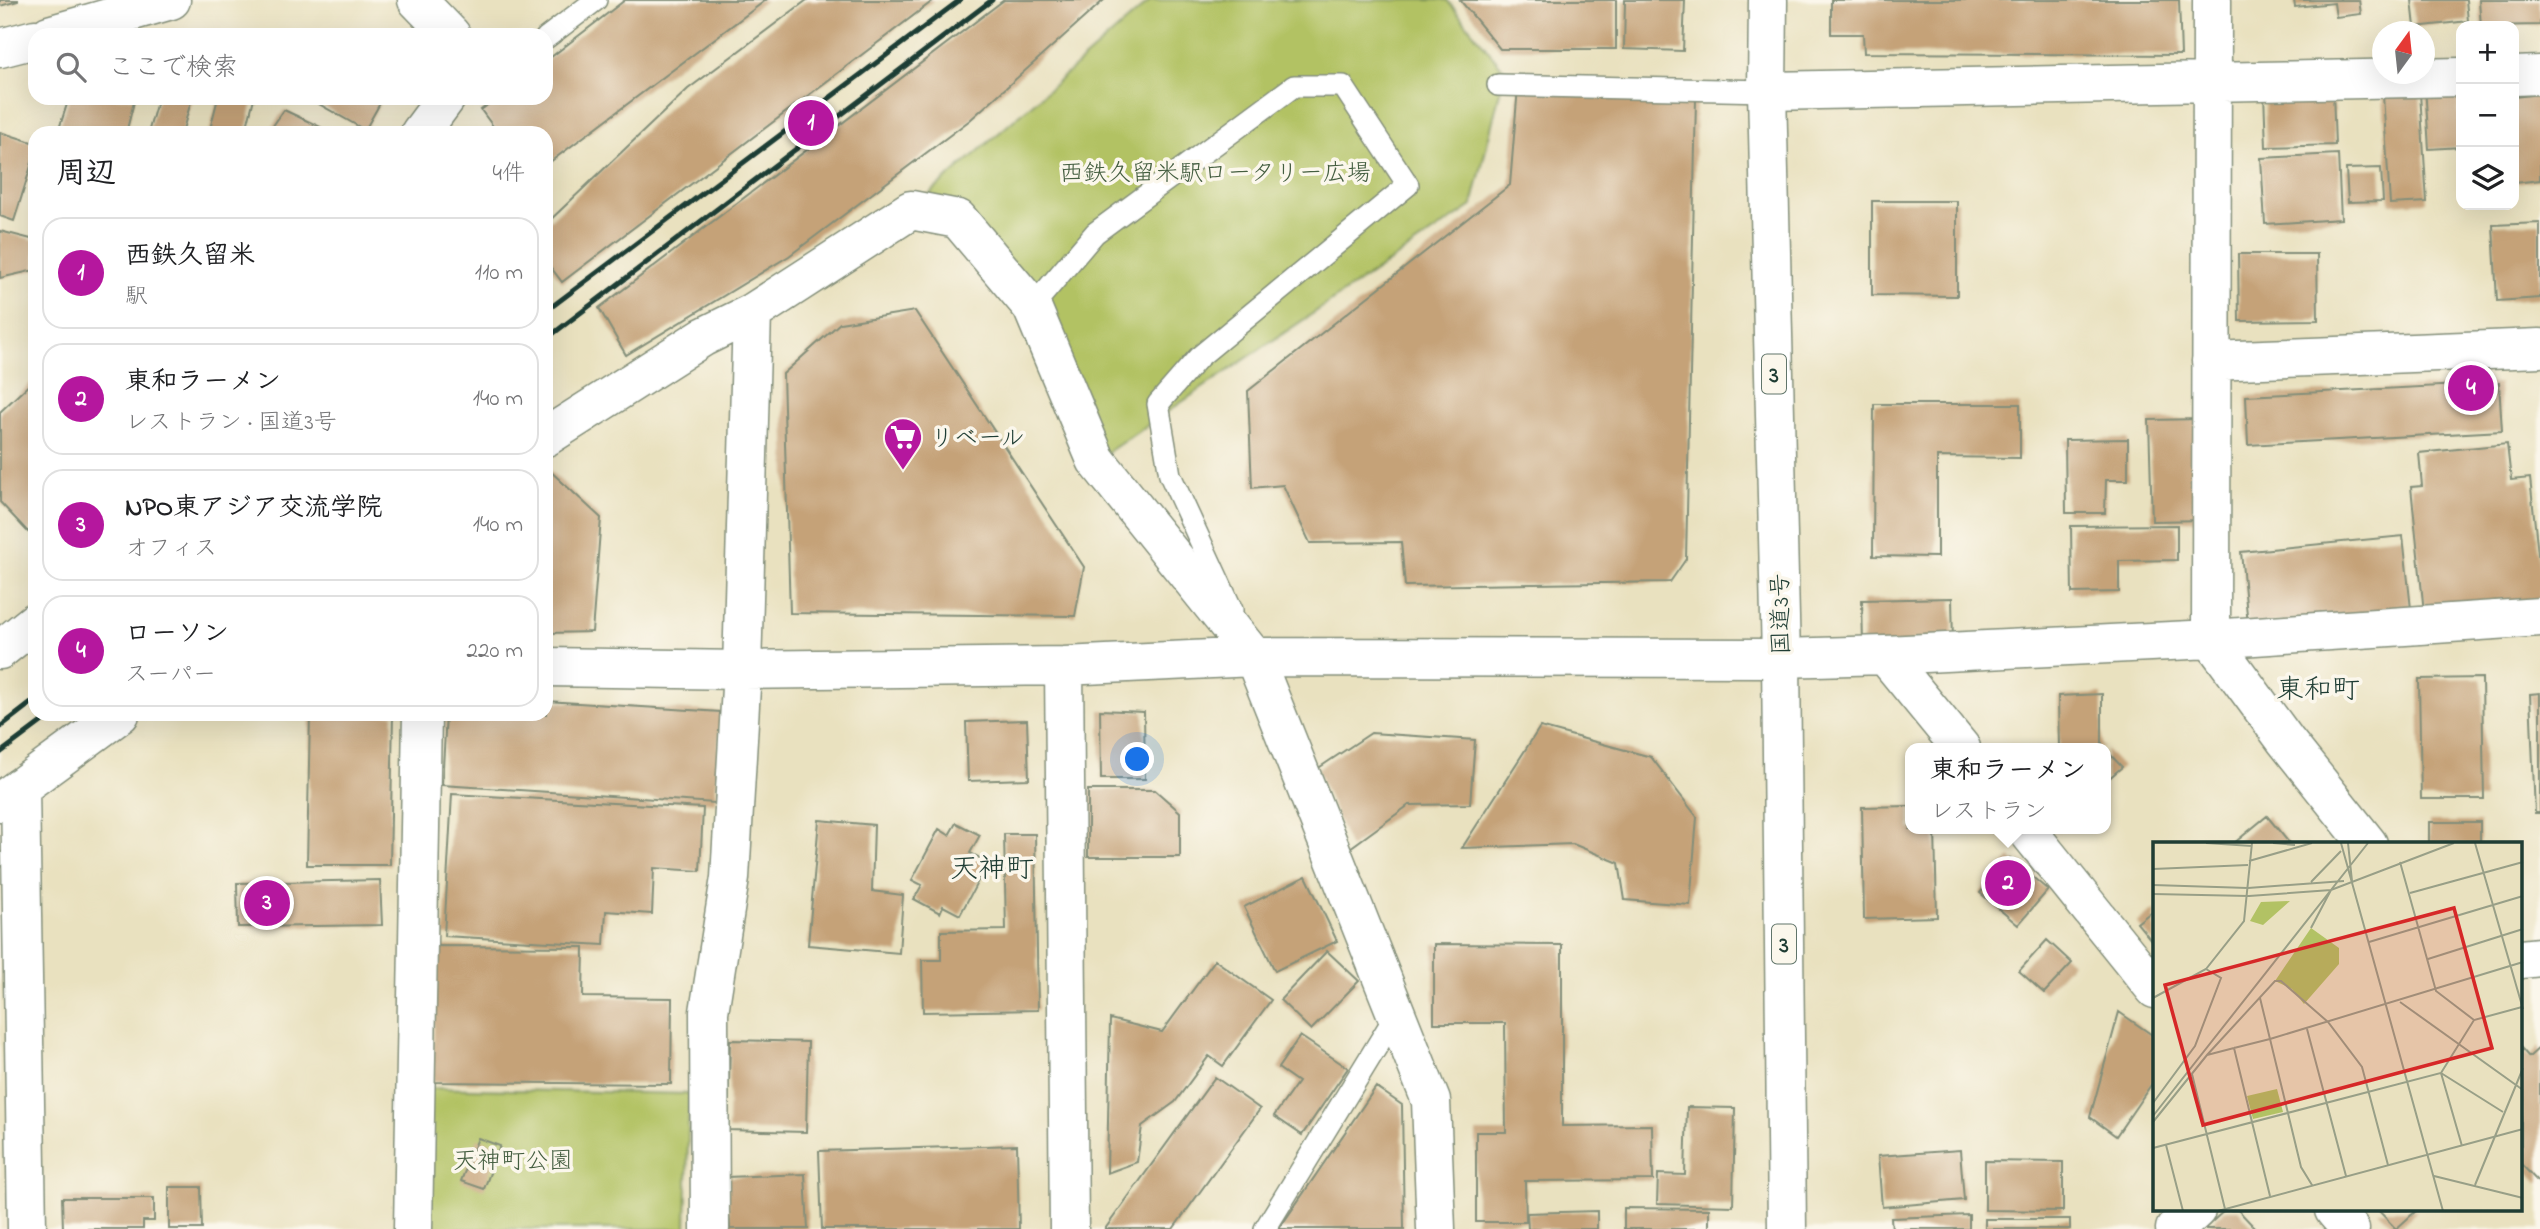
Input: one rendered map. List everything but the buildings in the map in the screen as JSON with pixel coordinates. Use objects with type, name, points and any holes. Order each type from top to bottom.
[{"type":"main road","points":[[73,28],[171,0]]},
{"type":"main road","name":"国道3号","points":[[1768,0],[1767,91],[1781,658],[1787,1229]]},
{"type":"main road","points":[[2212,0],[2211,639],[2286,741],[2366,842]]},
{"type":"main road","points":[[0,48],[28,40]]},
{"type":"main road","points":[[2519,76],[2540,75]]},
{"type":"main road","points":[[1767,91],[2456,77]]},
{"type":"main road","points":[[425,126],[441,105]]},
{"type":"main road","points":[[553,433],[703,337],[752,313],[911,210],[958,219],[1032,307],[1096,460],[1254,657],[1431,1101],[1436,1229]]},
{"type":"main road","points":[[710,1229],[709,1012],[730,878],[743,670],[752,313]]},
{"type":"main road","points":[[2211,361],[2540,348]]},
{"type":"main road","points":[[553,667],[743,670],[1065,666],[1254,657],[1781,658],[2211,639],[2540,617]]},
{"type":"main road","points":[[0,650],[28,628]]},
{"type":"main road","points":[[1885,655],[1957,743]]},
{"type":"main road","points":[[1065,666],[1069,1229]]},
{"type":"main road","points":[[27,1229],[10,795],[110,721]]},
{"type":"main road","points":[[413,1229],[422,721]]},
{"type":"main road","points":[[2030,834],[2153,987]]},
{"type":"main road","points":[[2522,959],[2540,957]]},
{"type":"main road","points":[[2175,1229],[2194,1212]]},
{"type":"main road","points":[[2336,1212],[2350,1229]]},
{"type":"lane","points":[[553,33],[596,0]]},
{"type":"lane","points":[[1498,85],[1767,91]]},
{"type":"lane","points":[[1032,307],[1095,233],[1294,86],[1343,86],[1408,184],[1199,358],[1158,404],[1170,475],[1254,657]]},
{"type":"lane","points":[[1265,1229],[1396,1015]]},
{"type":"green space","name":"西鉄久留米駅ロータリー広場","points":[[1151,0],[1447,0],[1505,71],[1472,206],[1096,460],[1032,307],[958,219],[911,210]]},
{"type":"green space","name":"天神町公園","points":[[428,1088],[689,1094],[686,1229],[425,1229]]},
{"type":"railway","points":[[553,306],[960,0]]},
{"type":"railway","points":[[553,334],[992,0]]},
{"type":"railway","points":[[0,727],[28,705]]},
{"type":"railway","points":[[0,753],[43,721]]},
{"type":"place","name":"西鉄久留米","points":[[811,123]]},
{"type":"place","name":"ローソン","points":[[2471,388]]},
{"type":"place","name":"リベール","points":[[903,471]]},
{"type":"place","name":"東和ラーメン","points":[[2008,883]]},
{"type":"place","name":"NPO東アジア交流学院","points":[[267,903]]},
{"type":"district","name":"東和町","points":[[2318,688]]},
{"type":"district","name":"天神町","points":[[992,867]]}]
